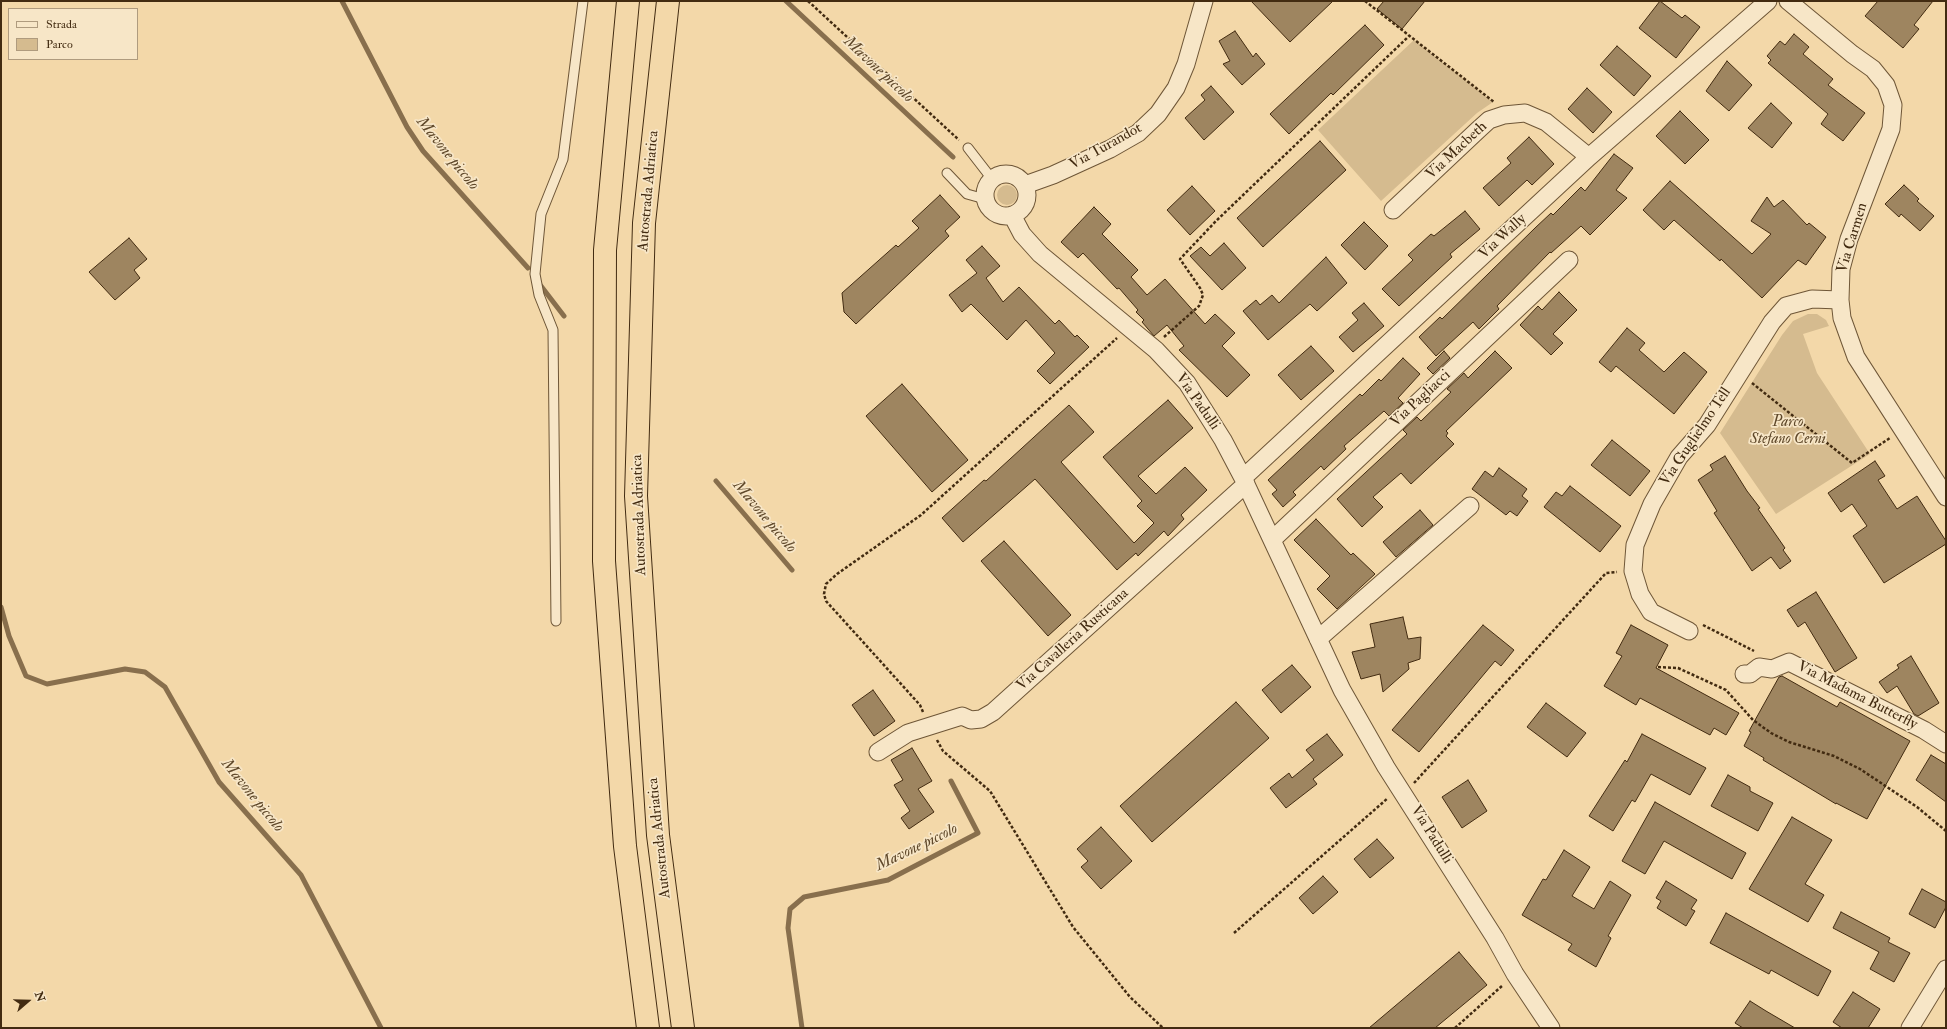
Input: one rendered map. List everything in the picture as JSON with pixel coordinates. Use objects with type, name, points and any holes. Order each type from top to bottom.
[{"type":"highway","points":[[628,1],[605,250],[604,561],[625,846],[648,1028]]},
{"type":"highway","name":"Autostrada Adriatica","points":[[668,1],[644,223],[636,496],[658,835],[683,1028]]},
{"type":"street","name":"Via Turandot","points":[[1025,185],[1053,175],[1110,148],[1138,133],[1158,114],[1176,88],[1186,64],[1204,1]]},
{"type":"street","name":"Via Wally","points":[[1245,481],[1588,157],[1768,1]]},
{"type":"street","name":"Via Carmen","points":[[1788,1],[1852,54],[1873,69],[1886,86],[1893,105],[1891,129],[1847,245],[1841,269],[1840,300],[1842,318],[1856,357],[1946,496]]},
{"type":"street","name":"Via Macbeth","points":[[1393,210],[1489,120],[1504,115],[1525,113],[1546,122],[1588,157]]},
{"type":"street","points":[[1004,174],[1010,174],[1021,180],[1025,185],[1027,199],[1024,206],[1012,215],[1006,216],[994,212],[990,208],[986,199],[986,188],[992,179],[1004,174]]},
{"type":"street","name":"Via Padulli","points":[[1012,215],[1022,234],[1040,254],[1128,329],[1156,350],[1187,383],[1224,440],[1245,481],[1342,690],[1386,767],[1402,789],[1495,938],[1515,974],[1551,1028]]},
{"type":"street","name":"Via Pagliacci","points":[[1273,539],[1569,260]]},
{"type":"street","name":"Via Guglielmo Tell","points":[[1689,631],[1651,612],[1640,594],[1633,571],[1635,545],[1652,504],[1679,457],[1707,425],[1772,322],[1786,306],[1812,299],[1840,300]]},
{"type":"street","name":"Via Cavalleria Rusticana","points":[[878,752],[908,733],[930,725],[962,716],[971,720],[981,719],[992,712],[1245,481]]},
{"type":"street","points":[[1318,639],[1470,506]]},
{"type":"street","name":"Via Madama Butterfly","points":[[1744,674],[1750,674],[1759,667],[1772,669],[1780,664],[1789,662],[1924,730],[1946,744]]},
{"type":"street","points":[[1910,1028],[1946,969]]},
{"type":"lane","points":[[556,621],[553,330],[539,296],[535,274],[541,214],[563,159],[583,1]]},
{"type":"lane","points":[[968,148],[992,179]]},
{"type":"lane","points":[[947,173],[966,194],[986,199]]},
{"type":"path","points":[[808,1],[968,148]]},
{"type":"path","points":[[1365,1],[1493,102],[1504,115]]},
{"type":"path","points":[[1159,341],[1199,306],[1203,295],[1200,288],[1180,259],[1216,221],[1409,36]]},
{"type":"path","points":[[1128,329],[921,516],[837,574],[826,584],[824,594],[826,601],[920,705],[943,751],[990,791],[1073,927],[1130,997],[1163,1028]]},
{"type":"path","points":[[1752,383],[1852,463],[1902,430]]},
{"type":"path","points":[[1234,933],[1394,792],[1412,785],[1606,573],[1633,571]]},
{"type":"path","points":[[1689,631],[1695,621],[1780,664]]},
{"type":"path","points":[[1658,667],[1678,668],[1726,690],[1753,720],[1771,733],[1790,742],[1834,756],[1860,769],[1917,807],[1946,831]]},
{"type":"path","points":[[1455,1028],[1515,974]]},
{"type":"green space","points":[[1414,40],[1493,102],[1477,113],[1381,201],[1318,130]]},
{"type":"green space","points":[[1007,185],[1014,188],[1017,195],[1014,202],[1007,205],[1000,202],[997,195],[1000,188]]},
{"type":"green space","name":"Parco Stefano Cerni","points":[[1808,314],[1817,314],[1826,320],[1829,326],[1803,334],[1817,373],[1870,454],[1776,514],[1720,433],[1782,335],[1793,321]]},
{"type":"building","points":[[1251,1],[1333,1],[1290,42]]},
{"type":"building","points":[[1384,1],[1425,1],[1402,29],[1377,9]]},
{"type":"building","points":[[1660,1],[1682,18],[1685,15],[1700,27],[1676,58],[1639,28]]},
{"type":"building","points":[[1878,1],[1933,1],[1914,25],[1919,29],[1903,48],[1865,16]]},
{"type":"building","points":[[1365,25],[1384,45],[1333,95],[1331,93],[1289,134],[1270,114]]},
{"type":"building","points":[[1235,31],[1253,57],[1256,53],[1265,64],[1242,85],[1223,64],[1230,61],[1219,41]]},
{"type":"building","points":[[1794,34],[1809,47],[1803,54],[1833,79],[1828,85],[1865,113],[1843,141],[1821,124],[1828,114],[1768,63],[1771,60],[1767,56],[1780,41],[1785,45]]},
{"type":"building","points":[[1617,46],[1651,76],[1634,96],[1600,65]]},
{"type":"building","points":[[1727,61],[1752,85],[1729,111],[1706,91]]},
{"type":"building","points":[[1211,86],[1234,112],[1204,140],[1185,118],[1205,100],[1201,95]]},
{"type":"building","points":[[1587,88],[1612,112],[1593,133],[1568,109]]},
{"type":"building","points":[[1771,103],[1792,123],[1772,148],[1748,128]]},
{"type":"building","points":[[1680,111],[1709,140],[1685,164],[1656,136]]},
{"type":"building","points":[[1529,137],[1554,164],[1532,185],[1527,180],[1499,206],[1483,188],[1511,163],[1507,158]]},
{"type":"building","points":[[1320,141],[1346,170],[1263,247],[1237,218]]},
{"type":"building","points":[[1614,154],[1633,168],[1616,190],[1627,198],[1590,235],[1581,226],[1551,253],[1550,252],[1497,306],[1499,309],[1479,329],[1473,322],[1436,356],[1419,337],[1440,317],[1442,319],[1551,213],[1553,215],[1581,187],[1585,191]]},
{"type":"building","points":[[1670,181],[1752,254],[1771,234],[1751,221],[1767,197],[1774,207],[1783,200],[1807,225],[1809,223],[1826,237],[1806,265],[1798,260],[1762,298],[1721,259],[1720,261],[1674,220],[1664,230],[1643,210]]},
{"type":"building","points":[[1904,185],[1919,199],[1917,201],[1934,216],[1920,231],[1901,214],[1899,217],[1885,204]]},
{"type":"building","points":[[1192,186],[1215,211],[1190,235],[1167,210]]},
{"type":"building","points":[[940,195],[960,217],[945,231],[949,236],[856,324],[844,312],[842,293],[896,245],[898,247],[919,228],[912,221]]},
{"type":"building","points":[[1094,207],[1111,224],[1102,234],[1138,270],[1131,277],[1147,295],[1165,279],[1205,324],[1215,314],[1235,333],[1222,346],[1250,375],[1227,397],[1179,350],[1184,346],[1167,325],[1154,336],[1142,322],[1144,320],[1136,312],[1138,310],[1119,288],[1117,289],[1083,253],[1078,258],[1061,242]]},
{"type":"building","points":[[1465,211],[1480,229],[1450,254],[1452,257],[1399,306],[1382,289],[1413,260],[1408,255],[1431,234],[1434,236]]},
{"type":"building","points":[[1364,222],[1388,246],[1365,270],[1341,245]]},
{"type":"building","points":[[129,238],[147,259],[134,270],[140,278],[115,300],[89,272]]},
{"type":"building","points":[[1224,243],[1246,268],[1222,290],[1190,256],[1201,247],[1210,256]]},
{"type":"building","points":[[982,246],[1000,266],[986,278],[1003,302],[1019,287],[1055,324],[1059,320],[1075,337],[1077,335],[1089,347],[1050,384],[1037,371],[1055,353],[1026,320],[1007,340],[971,304],[962,312],[949,295],[977,273],[966,260]]},
{"type":"building","points":[[1326,257],[1347,283],[1317,311],[1310,304],[1268,340],[1243,311],[1256,300],[1260,305],[1272,295],[1279,303]]},
{"type":"building","points":[[1559,292],[1577,310],[1553,334],[1563,343],[1551,355],[1520,325],[1538,306],[1542,310]]},
{"type":"building","points":[[1364,303],[1384,326],[1353,352],[1339,337],[1358,320],[1352,313]]},
{"type":"building","points":[[1627,328],[1645,343],[1639,350],[1664,372],[1684,352],[1707,372],[1674,414],[1616,366],[1611,372],[1599,362]]},
{"type":"building","points":[[1311,346],[1334,371],[1301,400],[1278,375]]},
{"type":"building","points":[[1444,351],[1450,358],[1433,374],[1427,368]]},
{"type":"building","points":[[1495,351],[1512,368],[1446,431],[1448,433],[1446,436],[1454,444],[1411,484],[1401,473],[1373,497],[1383,507],[1362,527],[1337,499],[1407,434],[1403,430],[1417,417],[1421,421],[1451,392],[1447,389],[1464,373],[1468,378]]},
{"type":"building","points":[[1403,358],[1420,374],[1398,398],[1403,403],[1389,416],[1384,411],[1344,446],[1346,449],[1324,470],[1321,466],[1293,492],[1296,495],[1283,507],[1272,494],[1277,490],[1268,480],[1360,394],[1362,396],[1379,379],[1381,381]]},
{"type":"building","points":[[902,384],[968,460],[932,492],[866,416]]},
{"type":"building","points":[[1168,400],[1193,428],[1138,476],[1156,494],[1185,467],[1207,490],[1181,515],[1184,519],[1168,536],[1164,531],[1138,556],[1136,553],[1117,570],[1035,479],[963,542],[942,518],[984,480],[986,481],[1069,405],[1094,432],[1061,462],[1134,543],[1154,523],[1137,506],[1142,501],[1103,457]]},
{"type":"building","points":[[1612,440],[1650,471],[1630,496],[1591,465]]},
{"type":"building","points":[[1725,456],[1747,491],[1760,508],[1758,509],[1785,548],[1783,550],[1791,561],[1780,569],[1771,557],[1752,571],[1714,513],[1717,511],[1698,480],[1713,470],[1710,465]]},
{"type":"building","points":[[1875,461],[1885,476],[1878,480],[1897,509],[1917,496],[1946,541],[1946,544],[1884,583],[1853,536],[1867,526],[1852,504],[1841,512],[1828,493]]},
{"type":"building","points":[[1499,468],[1527,489],[1522,496],[1528,501],[1517,516],[1510,511],[1506,515],[1472,489],[1485,471],[1493,477]]},
{"type":"building","points":[[1570,486],[1621,526],[1600,552],[1544,507],[1556,492],[1562,496]]},
{"type":"building","points":[[1420,510],[1433,525],[1396,557],[1383,542]]},
{"type":"building","points":[[1316,519],[1351,555],[1353,553],[1375,574],[1337,609],[1317,589],[1330,576],[1294,540]]},
{"type":"building","points":[[1004,541],[1071,615],[1048,636],[981,561]]},
{"type":"building","points":[[1816,592],[1857,658],[1835,672],[1805,622],[1798,627],[1787,610]]},
{"type":"building","points":[[1403,617],[1408,639],[1421,637],[1420,659],[1408,663],[1409,669],[1383,692],[1380,674],[1361,679],[1352,652],[1375,647],[1370,624]]},
{"type":"building","points":[[1483,625],[1514,650],[1501,666],[1495,661],[1419,752],[1392,730]]},
{"type":"building","points":[[1631,625],[1668,645],[1656,668],[1739,713],[1726,735],[1714,728],[1710,735],[1640,698],[1636,705],[1604,686],[1622,656],[1616,653]]},
{"type":"building","points":[[1911,656],[1939,703],[1918,716],[1914,714],[1897,686],[1887,693],[1879,682],[1899,668],[1897,665]]},
{"type":"building","points":[[1292,665],[1311,687],[1281,713],[1262,690]]},
{"type":"building","points":[[1782,676],[1837,707],[1840,702],[1910,741],[1867,819],[1836,804],[1763,760],[1764,758],[1744,746],[1751,732],[1749,731],[1779,677]]},
{"type":"building","points":[[873,690],[895,721],[874,736],[852,705]]},
{"type":"building","points":[[1236,702],[1269,738],[1152,842],[1120,806]]},
{"type":"building","points":[[1546,703],[1586,733],[1567,757],[1527,727]]},
{"type":"building","points":[[1327,734],[1343,755],[1313,779],[1317,784],[1286,808],[1270,788],[1289,773],[1292,778],[1314,760],[1306,750]]},
{"type":"building","points":[[1642,734],[1706,768],[1690,795],[1651,774],[1635,802],[1632,800],[1613,831],[1589,816],[1625,760],[1627,762]]},
{"type":"building","points":[[912,748],[932,781],[918,789],[934,812],[909,829],[901,818],[910,811],[894,785],[903,780],[891,760]]},
{"type":"building","points":[[1931,755],[1946,764],[1946,802],[1916,780]]},
{"type":"building","points":[[1728,775],[1750,787],[1750,791],[1773,803],[1758,831],[1711,806]]},
{"type":"building","points":[[1468,780],[1487,811],[1462,828],[1442,797]]},
{"type":"building","points":[[1655,802],[1746,853],[1732,879],[1664,841],[1645,874],[1622,861]]},
{"type":"building","points":[[1792,817],[1832,840],[1805,884],[1824,895],[1808,922],[1749,889]]},
{"type":"building","points":[[1101,827],[1132,861],[1101,889],[1081,867],[1088,861],[1077,849]]},
{"type":"building","points":[[1377,839],[1394,858],[1370,878],[1354,859]]},
{"type":"building","points":[[1564,850],[1590,867],[1572,896],[1594,909],[1610,881],[1631,895],[1608,936],[1611,938],[1596,967],[1568,950],[1572,944],[1522,915],[1543,879],[1546,880]]},
{"type":"building","points":[[1323,876],[1338,892],[1313,914],[1299,898]]},
{"type":"building","points":[[1666,881],[1697,900],[1691,909],[1695,911],[1686,926],[1657,908],[1661,901],[1656,898]]},
{"type":"building","points":[[1922,889],[1946,902],[1946,907],[1935,928],[1909,914]]},
{"type":"building","points":[[1841,912],[1890,938],[1888,942],[1910,953],[1894,982],[1870,969],[1879,952],[1833,928]]},
{"type":"building","points":[[1726,913],[1831,971],[1818,996],[1771,970],[1769,974],[1710,943]]},
{"type":"building","points":[[1459,952],[1487,985],[1435,1028],[1369,1028]]},
{"type":"building","points":[[1853,992],[1880,1009],[1868,1028],[1842,1028],[1833,1022]]},
{"type":"building","points":[[1750,1001],[1795,1028],[1743,1028],[1735,1023]]},
{"type":"waterway","name":"Mavone piccolo","points":[[342,1],[407,127],[423,151],[528,268]]},
{"type":"waterway","name":"Mavone piccolo","points":[[786,1],[953,157]]},
{"type":"waterway","name":"Mavone piccolo","points":[[541,286],[564,316]]},
{"type":"waterway","name":"Mavone piccolo","points":[[716,481],[792,570]]},
{"type":"waterway","name":"Mavone piccolo","points":[[1,607],[9,636],[26,676],[47,684],[125,669],[145,672],[165,687],[219,782],[301,875],[381,1028]]},
{"type":"waterway","name":"Mavone piccolo","points":[[802,1028],[788,928],[790,909],[804,897],[888,880],[978,833],[951,781]]}]
